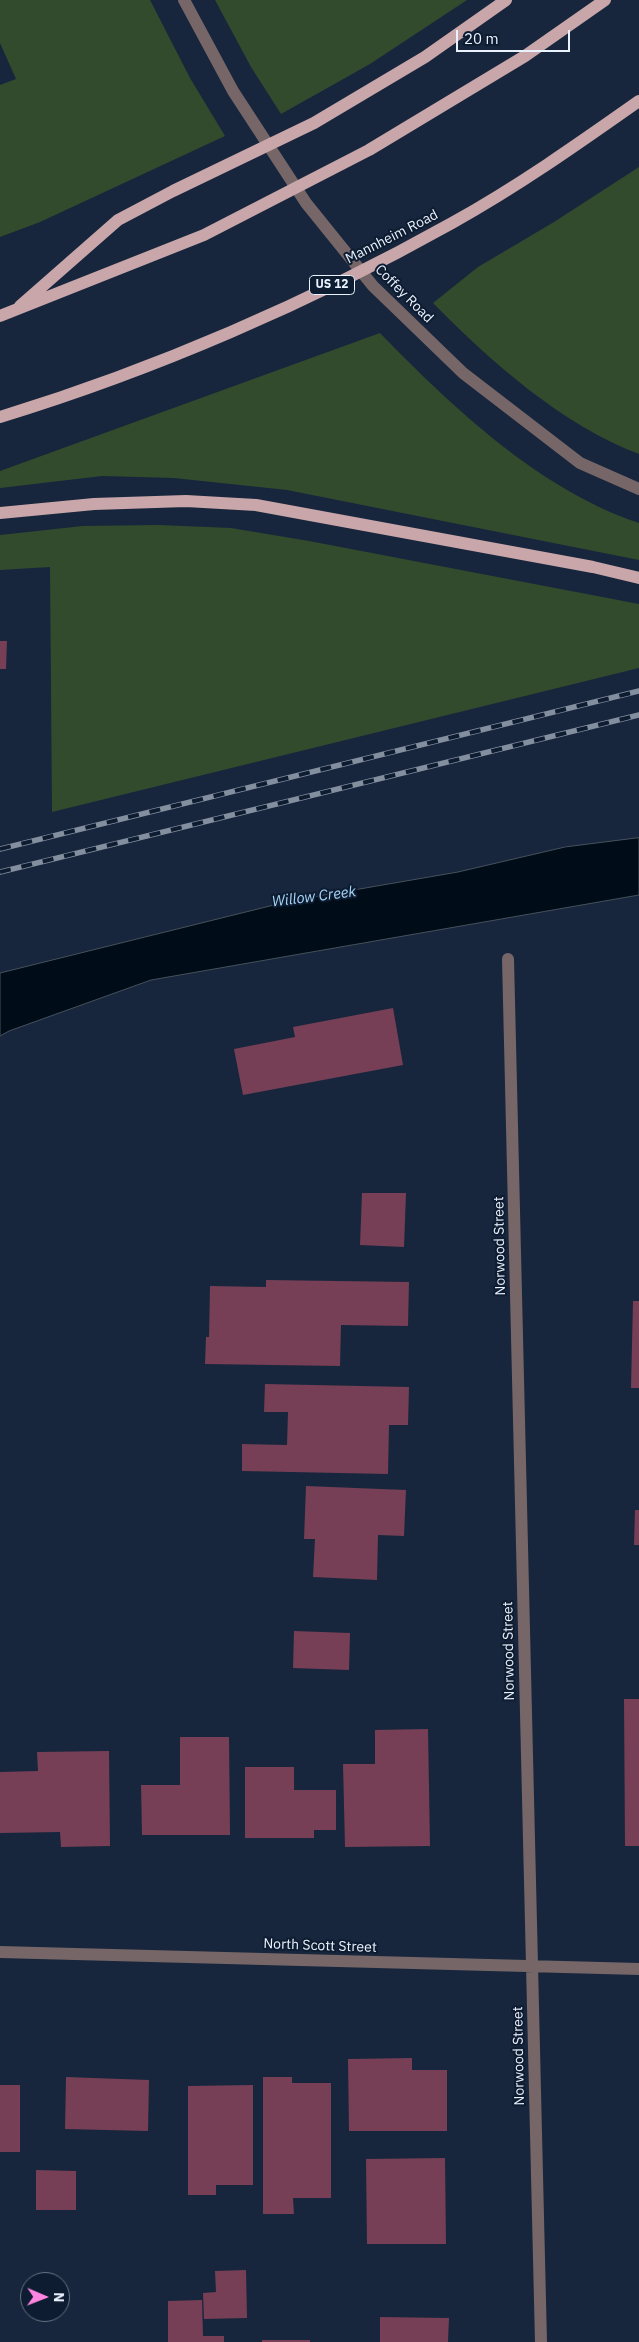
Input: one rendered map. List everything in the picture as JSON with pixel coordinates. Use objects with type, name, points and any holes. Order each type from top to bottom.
[{"type":"main road","points":[[6,314],[118,220],[173,191],[314,123],[425,57],[506,0]]},
{"type":"main road","points":[[6,314],[204,235],[369,150],[525,56],[605,0]]},
{"type":"main road","name":"Mannheim Road","points":[[0,417],[152,365],[322,290],[452,223],[564,154],[639,101]]},
{"type":"main road","points":[[0,512],[122,503],[186,501],[256,506],[593,567],[639,578]]},
{"type":"street","name":"Coffey Road","points":[[184,0],[232,91],[306,203],[373,286],[463,373],[580,463],[639,489]]},
{"type":"street","name":"Norwood Street","points":[[508,959],[541,2342]]},
{"type":"street","name":"North Scott Street","points":[[0,1952],[532,1968],[639,1969]]},
{"type":"green space","points":[[0,0],[150,0],[190,78],[225,136],[40,222],[0,237],[0,85],[16,79],[0,43]]},
{"type":"green space","points":[[215,0],[467,0],[370,64],[281,114],[251,67]]},
{"type":"green space","points":[[639,167],[639,454],[583,427],[555,409],[478,347],[433,303],[478,267],[554,222]]},
{"type":"green space","points":[[380,333],[467,417],[533,468],[567,490],[602,508],[639,523],[639,560],[287,490],[174,478],[102,476],[0,488],[0,471]]},
{"type":"green space","points":[[159,525],[231,528],[309,541],[639,604],[639,668],[52,812],[50,567],[0,570],[0,535],[83,526]]},
{"type":"water","name":"Willow Creek","points":[[639,838],[639,895],[151,980],[9,1031],[0,1036],[0,973],[290,901],[458,872],[565,847]]},
{"type":"building","points":[[0,641],[7,641],[6,669],[0,669]]},
{"type":"building","points":[[393,1008],[403,1065],[243,1095],[234,1049],[295,1037],[293,1027]]},
{"type":"building","points":[[362,1193],[406,1193],[404,1247],[360,1245]]},
{"type":"building","points":[[266,1280],[409,1282],[408,1326],[341,1325],[340,1366],[205,1364],[206,1337],[209,1337],[210,1286],[266,1287]]},
{"type":"building","points":[[633,1301],[639,1301],[639,1388],[631,1388]]},
{"type":"building","points":[[265,1384],[409,1387],[408,1425],[389,1425],[388,1474],[242,1471],[242,1444],[287,1445],[288,1412],[264,1412]]},
{"type":"building","points":[[306,1486],[406,1490],[404,1536],[378,1535],[377,1580],[313,1577],[315,1539],[304,1539]]},
{"type":"building","points":[[635,1510],[639,1510],[639,1545],[634,1545]]},
{"type":"building","points":[[294,1631],[350,1633],[349,1670],[293,1668]]},
{"type":"building","points":[[624,1699],[639,1699],[639,1846],[625,1846]]},
{"type":"building","points":[[428,1729],[430,1846],[345,1847],[343,1764],[375,1764],[375,1730]]},
{"type":"building","points":[[180,1737],[229,1737],[230,1835],[142,1835],[141,1785],[180,1785]]},
{"type":"building","points":[[109,1751],[110,1846],[61,1847],[60,1832],[0,1833],[0,1772],[38,1771],[37,1752]]},
{"type":"building","points":[[245,1767],[294,1767],[294,1790],[336,1790],[336,1830],[314,1830],[314,1838],[245,1838]]},
{"type":"building","points":[[412,2058],[412,2070],[447,2070],[447,2131],[349,2131],[348,2059]]},
{"type":"building","points":[[66,2077],[149,2080],[148,2131],[65,2129]]},
{"type":"building","points":[[263,2077],[292,2077],[292,2083],[331,2083],[331,2198],[293,2198],[294,2214],[263,2214]]},
{"type":"building","points":[[0,2085],[20,2085],[20,2152],[0,2152]]},
{"type":"building","points":[[253,2085],[253,2185],[216,2185],[216,2195],[188,2195],[188,2086]]},
{"type":"building","points":[[445,2158],[446,2244],[367,2244],[366,2159]]},
{"type":"building","points":[[36,2170],[76,2171],[76,2210],[36,2210]]},
{"type":"building","points":[[246,2270],[247,2318],[204,2319],[203,2293],[216,2292],[215,2271]]},
{"type":"building","points":[[202,2300],[203,2336],[224,2336],[224,2342],[168,2342],[168,2301]]},
{"type":"building","points":[[380,2317],[449,2318],[448,2342],[380,2342]]},
{"type":"building","points":[[262,2340],[310,2340],[310,2342],[262,2342]]},
{"type":"railway","points":[[0,849],[639,691]]},
{"type":"railway","points":[[0,872],[639,715]]}]
